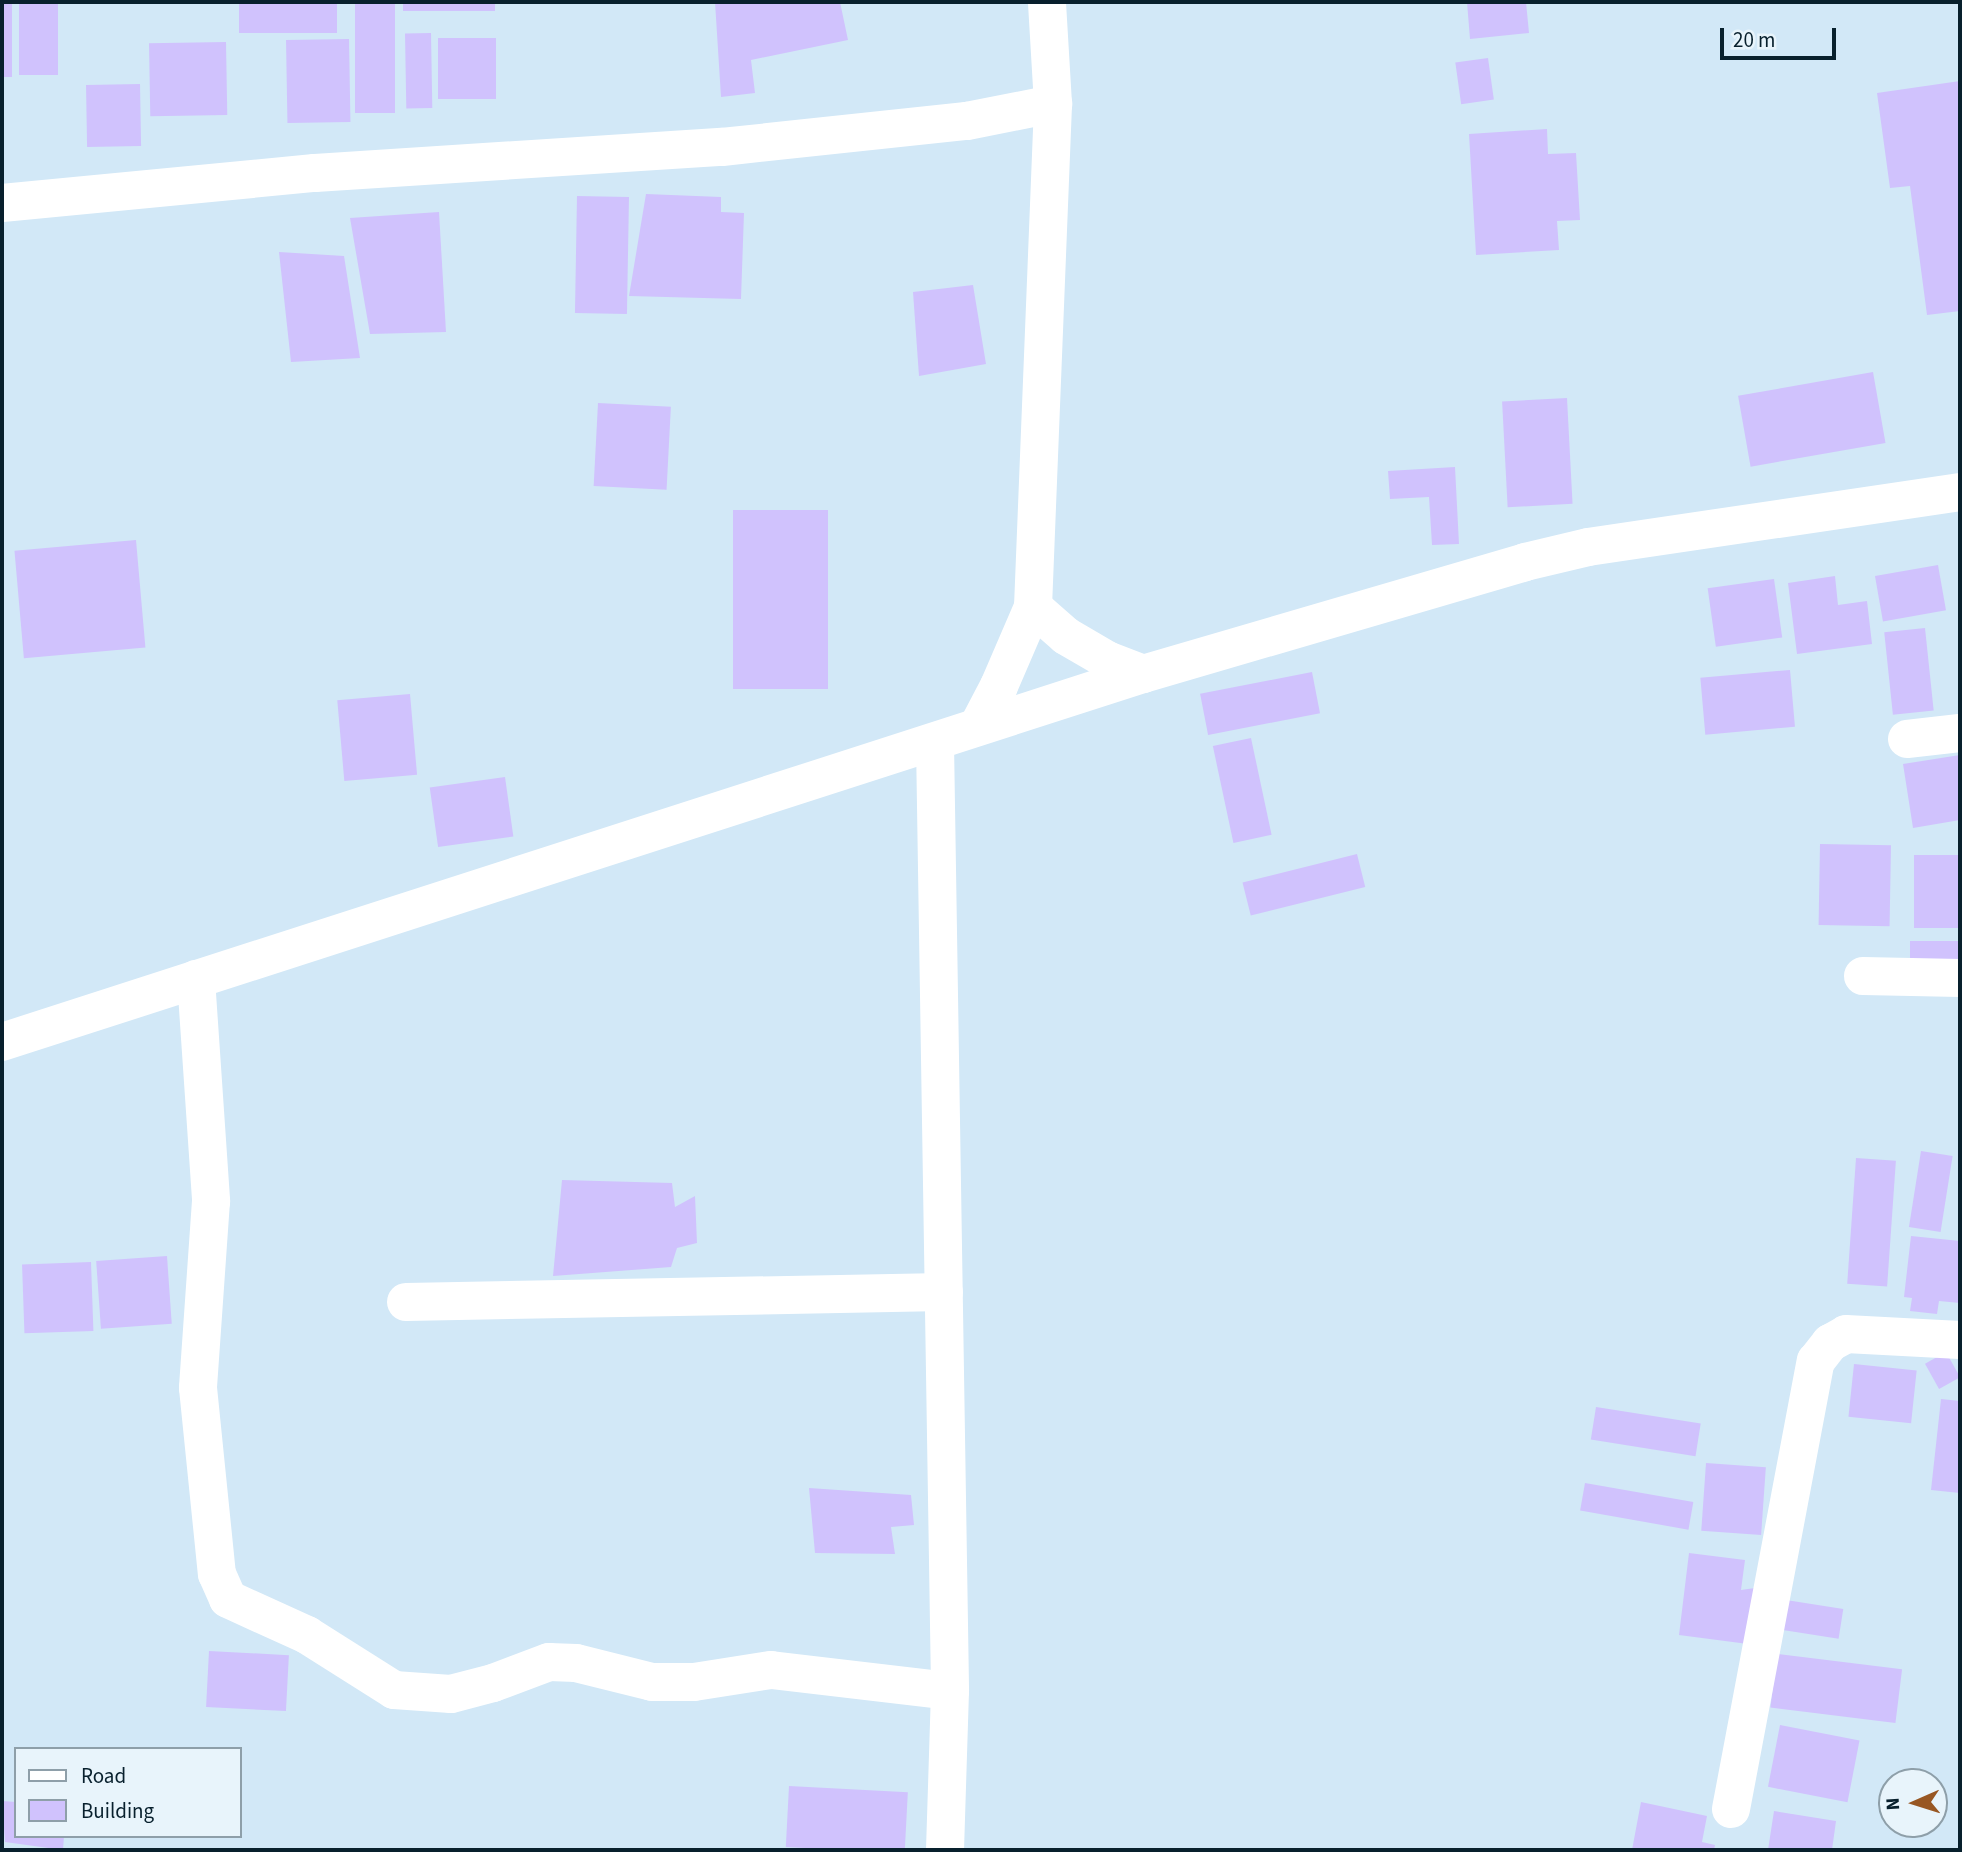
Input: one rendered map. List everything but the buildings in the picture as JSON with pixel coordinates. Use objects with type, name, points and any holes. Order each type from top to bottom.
[{"type":"street","points":[[978,726],[999,686],[1033,607],[1053,104],[1047,2]]},
{"type":"street","points":[[2,203],[315,173],[722,147],[967,121],[1053,104]]},
{"type":"street","points":[[2,1042],[934,743],[978,726],[1143,674],[1525,562],[1588,547],[1960,492]]},
{"type":"street","points":[[1033,607],[1066,636],[1107,660],[1143,674]]},
{"type":"street","points":[[1907,739],[1960,733]]},
{"type":"street","points":[[934,743],[950,1691],[945,1850]]},
{"type":"street","points":[[1863,976],[1960,978]]},
{"type":"street","points":[[196,979],[211,1201],[198,1388],[217,1574],[228,1600],[307,1635],[394,1690],[451,1694],[493,1683],[549,1662],[576,1662],[652,1682],[694,1682],[771,1670],[950,1691]]},
{"type":"street","points":[[406,1302],[944,1292]]},
{"type":"street","points":[[1731,1808],[1816,1361],[1830,1343],[1846,1334],[1869,1332],[1960,1340]]}]
